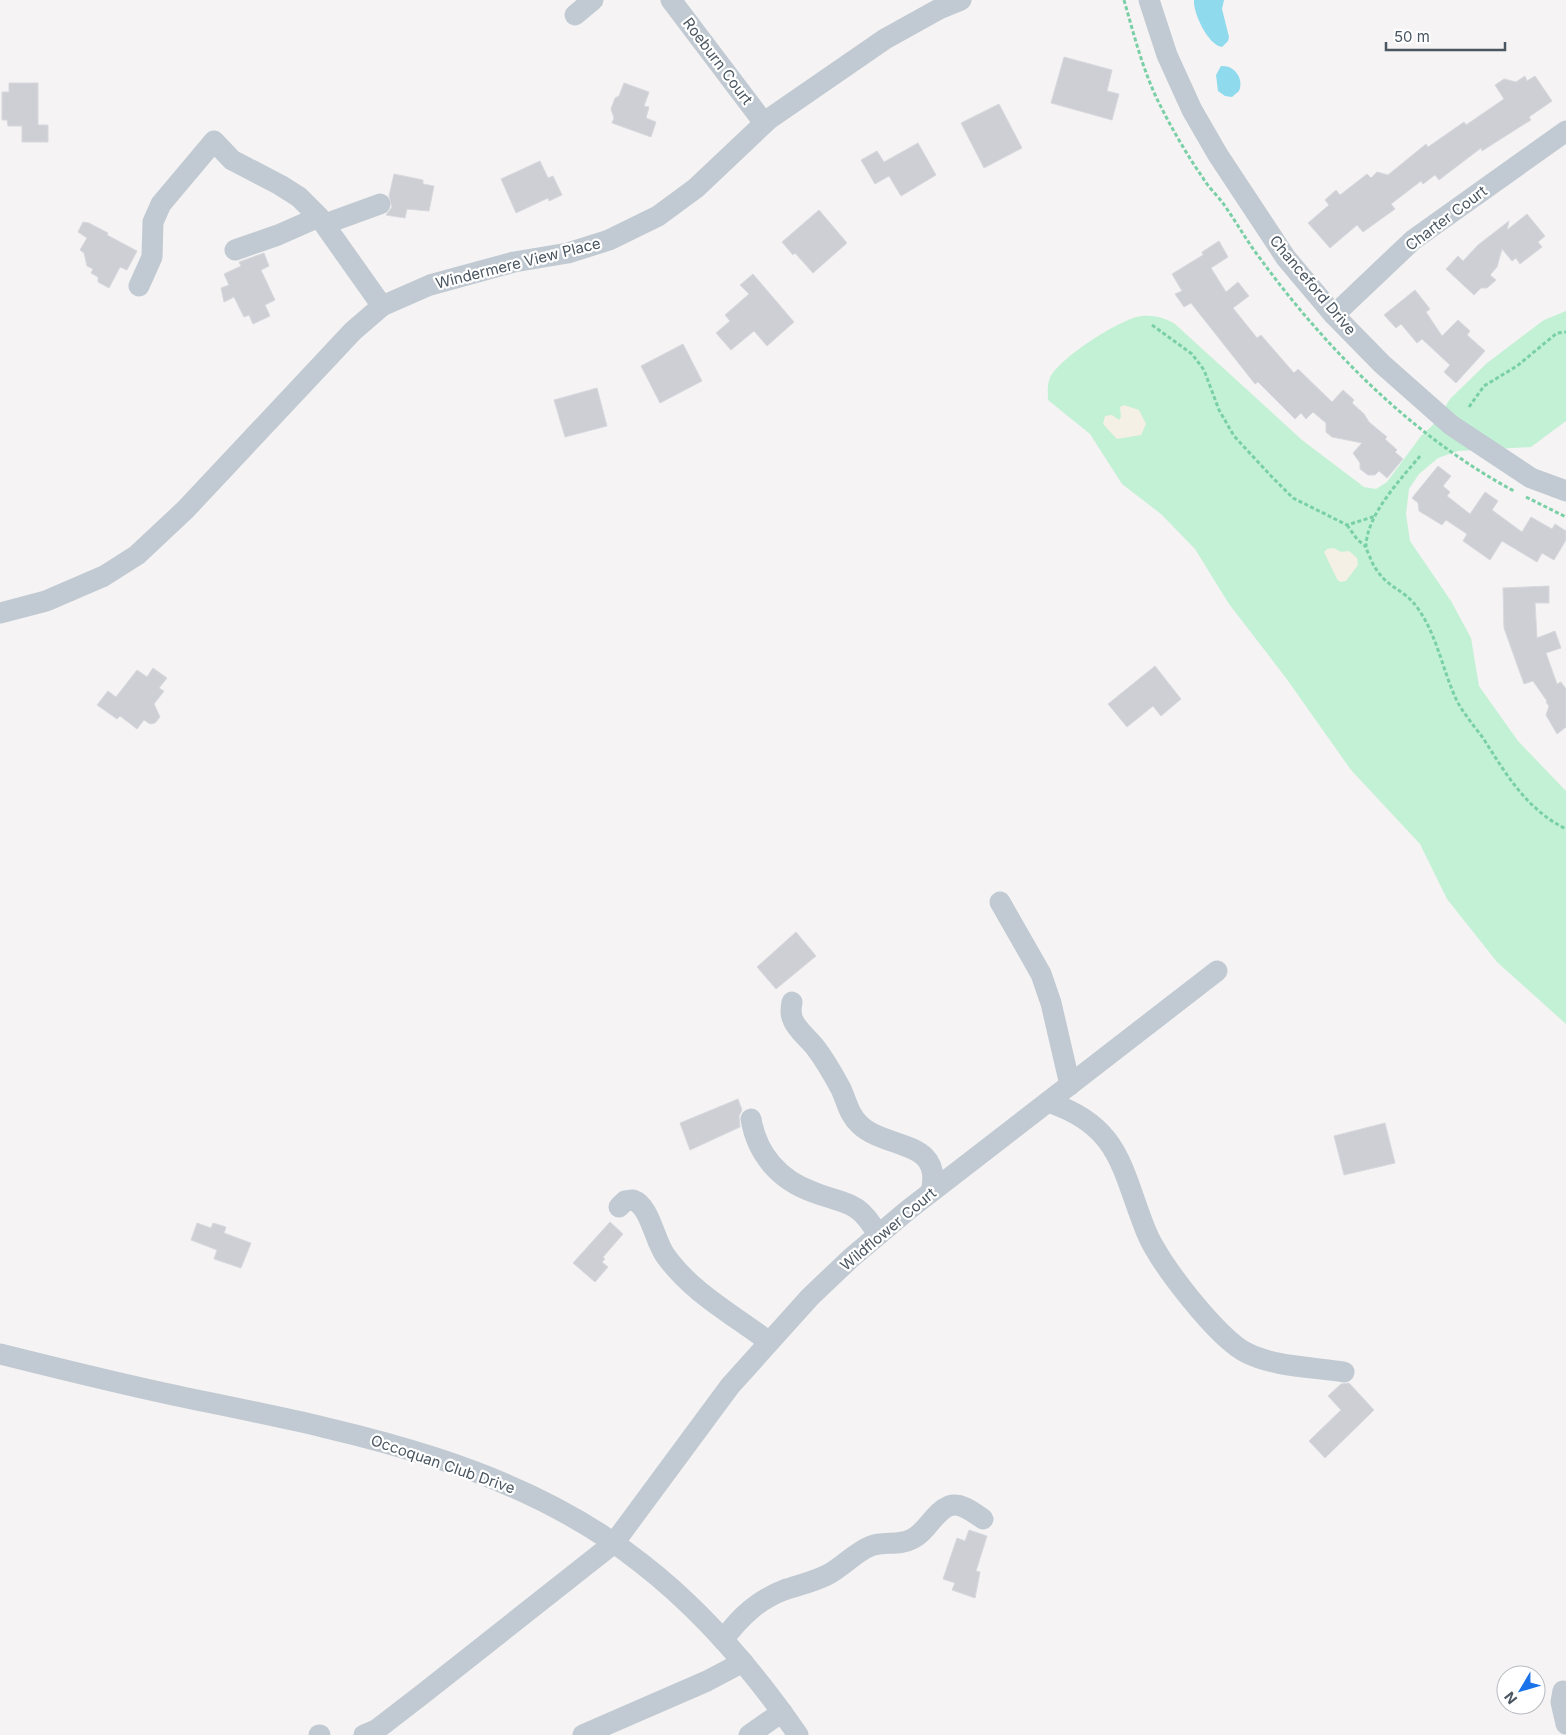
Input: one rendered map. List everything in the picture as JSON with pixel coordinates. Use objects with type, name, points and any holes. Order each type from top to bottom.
[{"type":"street","points":[[575,15],[593,0]]},
{"type":"street","name":"Roeburn Court","points":[[671,0],[764,123]]},
{"type":"street","name":"Windermere View Place","points":[[0,612],[46,601],[104,576],[137,556],[186,509],[353,331],[382,306],[430,285],[514,262],[568,253],[609,240],[658,216],[681,199],[764,123],[885,38],[960,0]]},
{"type":"street","name":"Chanceford Drive","points":[[1149,0],[1166,56],[1192,110],[1218,155],[1286,258],[1334,315],[1382,364],[1451,425],[1531,478],[1566,491]]},
{"type":"street","name":"Charter Court","points":[[1334,315],[1413,240],[1566,131]]},
{"type":"street","points":[[139,286],[152,257],[153,222],[161,204],[214,141],[232,160],[299,197],[322,221],[382,306]]},
{"type":"street","points":[[235,250],[380,204]]},
{"type":"street","points":[[1000,902],[1040,974],[1051,1003],[1070,1084]]},
{"type":"street","name":"Wildflower Court","points":[[364,1735],[376,1730],[614,1543],[730,1386],[768,1341],[810,1297],[878,1235],[1217,971]]},
{"type":"street","points":[[792,1002],[793,1022],[828,1065],[851,1114],[871,1133],[914,1149],[925,1156],[932,1168],[934,1181],[932,1192]]},
{"type":"street","points":[[1048,1102],[1083,1118],[1112,1144],[1154,1248],[1220,1333],[1248,1353],[1269,1361],[1344,1372]]},
{"type":"street","points":[[751,1119],[758,1144],[770,1163],[782,1176],[815,1194],[847,1202],[860,1210],[871,1221],[878,1235]]},
{"type":"street","points":[[619,1206],[626,1201],[633,1200],[644,1206],[663,1252],[676,1271],[691,1286],[768,1341]]},
{"type":"street","name":"Occoquan Club Drive","points":[[0,1354],[74,1374],[327,1427],[391,1444],[511,1487],[578,1520],[614,1543],[684,1598],[743,1662],[798,1735]]},
{"type":"street","points":[[724,1640],[735,1623],[766,1598],[829,1574],[868,1547],[901,1543],[913,1539],[948,1506],[965,1507],[983,1519]]},
{"type":"street","points":[[583,1735],[707,1681],[743,1662]]},
{"type":"street","points":[[1563,1691],[1561,1702],[1566,1724]]},
{"type":"street","points":[[749,1735],[782,1712]]},
{"type":"path","points":[[1152,325],[1192,354],[1204,370],[1219,410],[1234,436],[1272,477],[1293,498],[1347,525],[1356,539],[1366,547],[1376,572],[1389,586],[1410,597],[1421,612],[1443,659],[1457,700],[1521,795],[1556,824],[1566,829]]},
{"type":"path","points":[[1469,407],[1484,386],[1517,366],[1557,333],[1566,332]]},
{"type":"path","points":[[1366,547],[1382,504],[1420,456]]},
{"type":"path","points":[[1347,525],[1376,516]]},
{"type":"green space","points":[[1566,311],[1566,421],[1531,447],[1458,451],[1438,458],[1419,474],[1409,489],[1406,514],[1410,541],[1451,601],[1471,638],[1479,686],[1518,741],[1566,791],[1566,1024],[1497,962],[1447,899],[1420,844],[1351,770],[1286,678],[1229,604],[1195,549],[1161,514],[1122,484],[1090,434],[1048,400],[1048,386],[1053,373],[1090,341],[1133,318],[1142,316],[1160,317],[1175,324],[1302,440],[1364,487],[1376,489],[1387,482],[1421,436],[1435,423],[1450,399],[1487,363],[1544,320]]},
{"type":"sand","points":[[1124,405],[1139,410],[1146,424],[1141,435],[1117,439],[1103,424],[1105,416],[1112,415],[1119,420],[1121,417],[1120,407]]},
{"type":"sand","points":[[1334,548],[1341,552],[1349,551],[1357,558],[1358,565],[1346,581],[1340,582],[1337,579],[1324,552],[1327,549]]},
{"type":"water","points":[[1194,0],[1224,0],[1222,9],[1229,37],[1222,47],[1212,41],[1202,28],[1194,6]]},
{"type":"water","points":[[1221,66],[1234,70],[1239,78],[1239,91],[1232,97],[1225,96],[1218,91],[1216,75]]},
{"type":"building","points":[[1064,57],[1112,70],[1107,91],[1119,94],[1112,120],[1051,103]]},
{"type":"building","points":[[1525,76],[1527,81],[1535,76],[1552,101],[1529,117],[1531,120],[1482,151],[1481,148],[1439,180],[1435,175],[1423,184],[1421,181],[1391,204],[1395,209],[1363,232],[1357,225],[1330,248],[1308,223],[1329,205],[1325,200],[1336,190],[1340,195],[1367,174],[1371,178],[1377,172],[1388,175],[1426,144],[1428,147],[1464,122],[1466,125],[1504,99],[1495,85],[1504,79],[1516,82]]},
{"type":"building","points":[[9,83],[38,83],[38,125],[48,125],[48,142],[22,142],[22,126],[8,126],[7,120],[2,120],[2,92],[9,92]]},
{"type":"building","points":[[624,83],[649,92],[644,106],[649,107],[646,118],[656,122],[651,137],[612,123],[614,118],[611,109]]},
{"type":"building","points":[[999,104],[1022,148],[984,168],[961,123]]},
{"type":"building","points":[[918,143],[936,175],[901,196],[889,176],[875,184],[861,160],[877,151],[884,162]]},
{"type":"building","points":[[540,161],[548,178],[553,176],[562,195],[549,201],[548,198],[516,213],[501,179]]},
{"type":"building","points":[[394,174],[423,180],[423,184],[434,186],[429,211],[407,209],[405,218],[386,215],[392,207],[389,196]]},
{"type":"building","points":[[819,210],[847,243],[813,273],[782,242]]},
{"type":"building","points":[[1527,214],[1545,236],[1538,242],[1542,247],[1520,264],[1516,258],[1512,261],[1502,249],[1497,267],[1490,275],[1496,280],[1487,288],[1481,288],[1474,295],[1446,269],[1458,256],[1463,261],[1478,245],[1509,221],[1507,230]]},
{"type":"building","points":[[83,222],[89,223],[108,233],[107,235],[137,251],[127,270],[120,267],[109,288],[98,282],[98,277],[91,273],[93,269],[87,266],[84,253],[80,250],[87,238],[78,232]]},
{"type":"building","points":[[1219,241],[1228,257],[1211,268],[1226,292],[1238,282],[1249,296],[1233,308],[1257,338],[1261,335],[1294,373],[1298,369],[1332,402],[1343,390],[1354,400],[1352,403],[1364,414],[1369,422],[1387,437],[1385,439],[1397,450],[1395,452],[1403,459],[1387,478],[1379,471],[1375,475],[1368,475],[1360,469],[1360,463],[1353,453],[1362,443],[1332,437],[1326,432],[1326,423],[1313,412],[1306,419],[1301,413],[1295,419],[1258,382],[1255,384],[1191,303],[1184,307],[1175,294],[1182,291],[1172,274],[1203,255],[1202,252]]},
{"type":"building","points":[[264,253],[269,266],[261,270],[275,300],[265,305],[270,316],[253,324],[249,315],[244,317],[234,297],[224,302],[221,288],[229,285],[224,274],[241,266],[239,262]]},
{"type":"building","points":[[753,274],[794,322],[767,346],[754,331],[731,350],[716,333],[730,321],[725,315],[749,294],[740,285]]},
{"type":"building","points":[[1415,290],[1430,309],[1426,312],[1442,336],[1458,320],[1470,331],[1467,335],[1485,351],[1456,383],[1444,372],[1450,365],[1422,339],[1417,343],[1401,324],[1396,328],[1384,315]]},
{"type":"building","points":[[683,344],[702,381],[660,403],[641,366]]},
{"type":"building","points":[[597,388],[607,426],[565,437],[554,400]]},
{"type":"building","points":[[1438,466],[1451,476],[1443,486],[1450,492],[1447,496],[1470,514],[1485,492],[1498,501],[1492,510],[1522,532],[1531,517],[1552,529],[1555,524],[1566,531],[1566,540],[1554,560],[1542,553],[1537,562],[1502,541],[1490,560],[1463,541],[1467,534],[1446,520],[1442,525],[1419,511],[1418,503],[1412,498]]},
{"type":"building","points":[[1549,586],[1549,603],[1535,603],[1537,638],[1555,631],[1561,648],[1546,653],[1557,684],[1561,682],[1566,689],[1566,727],[1557,734],[1546,715],[1549,706],[1547,701],[1533,681],[1524,684],[1504,628],[1503,588]]},
{"type":"building","points":[[1155,666],[1181,699],[1161,716],[1153,706],[1127,727],[1108,704]]},
{"type":"building","points":[[153,668],[167,678],[159,688],[164,691],[154,704],[160,717],[155,723],[150,724],[144,720],[137,729],[120,716],[117,719],[97,705],[108,691],[116,697],[137,670],[147,677]]},
{"type":"building","points":[[796,932],[816,956],[776,989],[757,967]]},
{"type":"building","points":[[738,1099],[742,1110],[739,1116],[740,1127],[690,1150],[680,1123]]},
{"type":"building","points":[[1385,1123],[1395,1163],[1344,1175],[1334,1136]]},
{"type":"building","points":[[610,1222],[623,1234],[603,1257],[605,1259],[602,1262],[608,1267],[595,1282],[573,1263]]},
{"type":"building","points":[[197,1223],[211,1228],[213,1223],[226,1227],[224,1233],[251,1243],[241,1268],[214,1259],[217,1250],[191,1240]]},
{"type":"building","points":[[1349,1383],[1374,1410],[1325,1458],[1309,1441],[1341,1410],[1328,1396],[1341,1384]]},
{"type":"building","points":[[969,1530],[987,1536],[976,1571],[980,1572],[975,1598],[952,1590],[955,1583],[943,1579],[957,1538],[965,1541]]}]
